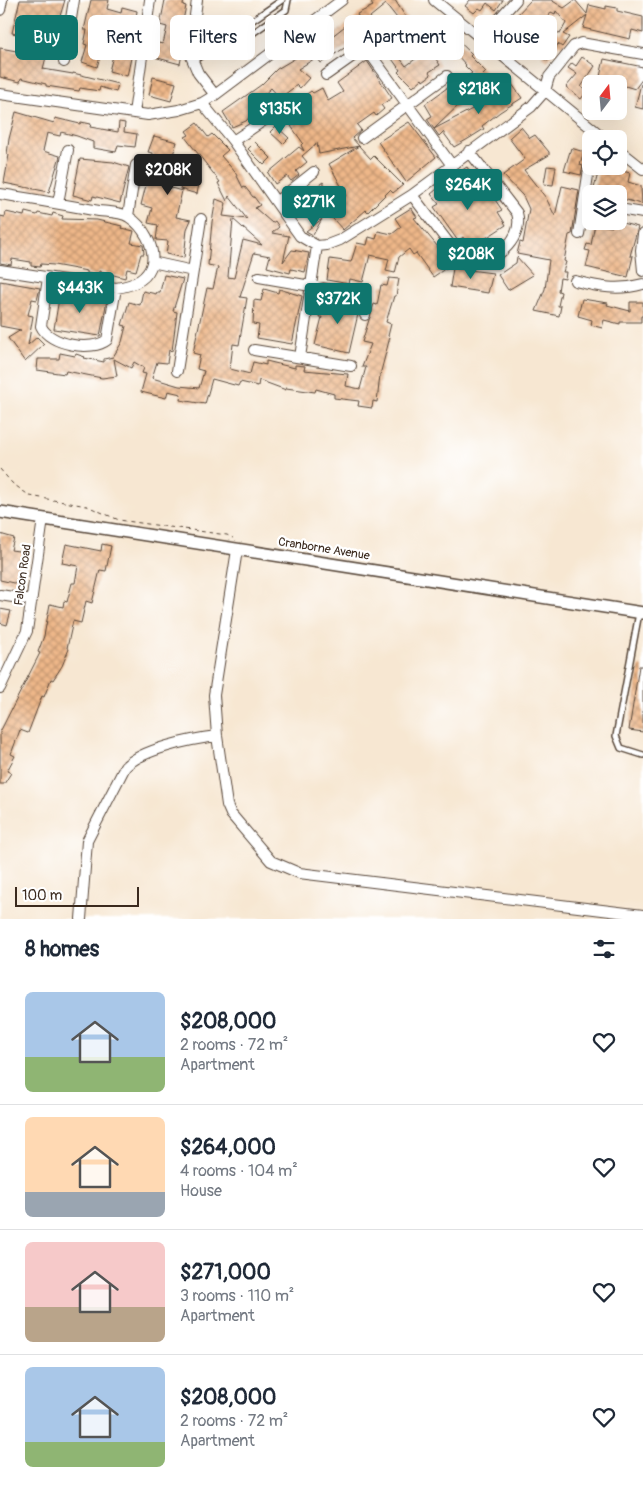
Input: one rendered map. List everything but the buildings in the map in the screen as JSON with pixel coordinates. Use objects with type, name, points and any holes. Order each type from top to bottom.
[{"type":"street","points":[[0,10],[2,0]]},
{"type":"street","points":[[64,62],[74,0]]},
{"type":"street","points":[[134,113],[150,0]]},
{"type":"street","points":[[197,0],[190,54],[192,62],[215,95]]},
{"type":"street","points":[[0,95],[134,113],[160,114],[202,103],[341,0]]},
{"type":"street","points":[[434,0],[474,33]]},
{"type":"street","points":[[503,15],[516,0]]},
{"type":"street","points":[[202,103],[300,236],[317,246],[327,246],[340,240],[412,195],[451,164],[531,107],[545,91],[549,77],[574,46],[581,42],[643,54]]},
{"type":"street","points":[[326,75],[360,51],[368,51],[451,164]]},
{"type":"street","points":[[507,60],[594,130]]},
{"type":"street","points":[[362,138],[447,76]]},
{"type":"street","points":[[232,142],[272,115],[273,111],[268,104]]},
{"type":"street","points":[[58,203],[68,150]]},
{"type":"street","points":[[412,195],[454,250],[463,257],[477,261],[487,259],[505,249],[516,233],[517,213],[470,151]]},
{"type":"street","points":[[627,156],[643,169]]},
{"type":"street","points":[[128,216],[136,165]]},
{"type":"street","points":[[276,202],[314,172]]},
{"type":"street","points":[[0,194],[128,216],[144,232],[152,251],[152,262],[148,273],[142,279],[129,286],[116,288],[0,270]]},
{"type":"street","points":[[627,210],[643,213]]},
{"type":"street","points":[[177,371],[201,218]]},
{"type":"street","points":[[579,234],[582,224]]},
{"type":"street","points":[[643,234],[641,250],[643,271]]},
{"type":"street","points":[[300,358],[317,246]]},
{"type":"street","points":[[152,262],[193,271]]},
{"type":"street","points":[[259,277],[362,296],[366,304],[365,315]]},
{"type":"street","points":[[48,278],[41,326],[48,338],[62,343],[95,346],[107,340],[116,288]]},
{"type":"street","points":[[575,281],[608,289],[627,288],[643,284]]},
{"type":"street","points":[[254,350],[351,366]]},
{"type":"street","name":"Cranborne Avenue","points":[[0,512],[641,612]]},
{"type":"street","name":"Falcon Road","points":[[0,688],[24,637],[32,600],[43,519]]},
{"type":"street","points":[[237,550],[214,695],[217,736],[225,796],[231,814],[271,861],[281,867],[299,873],[643,914]]},
{"type":"street","points":[[0,595],[32,600]]},
{"type":"street","points":[[81,919],[87,841],[124,767],[132,761],[179,741],[217,736]]},
{"type":"lane","points":[[255,18],[282,0]]},
{"type":"lane","points":[[255,32],[286,10],[288,0]]},
{"type":"lane","points":[[641,612],[616,736],[621,748],[643,755]]},
{"type":"path","points":[[0,468],[12,483],[30,496],[86,506],[119,520],[226,535],[234,539],[237,550]]}]
